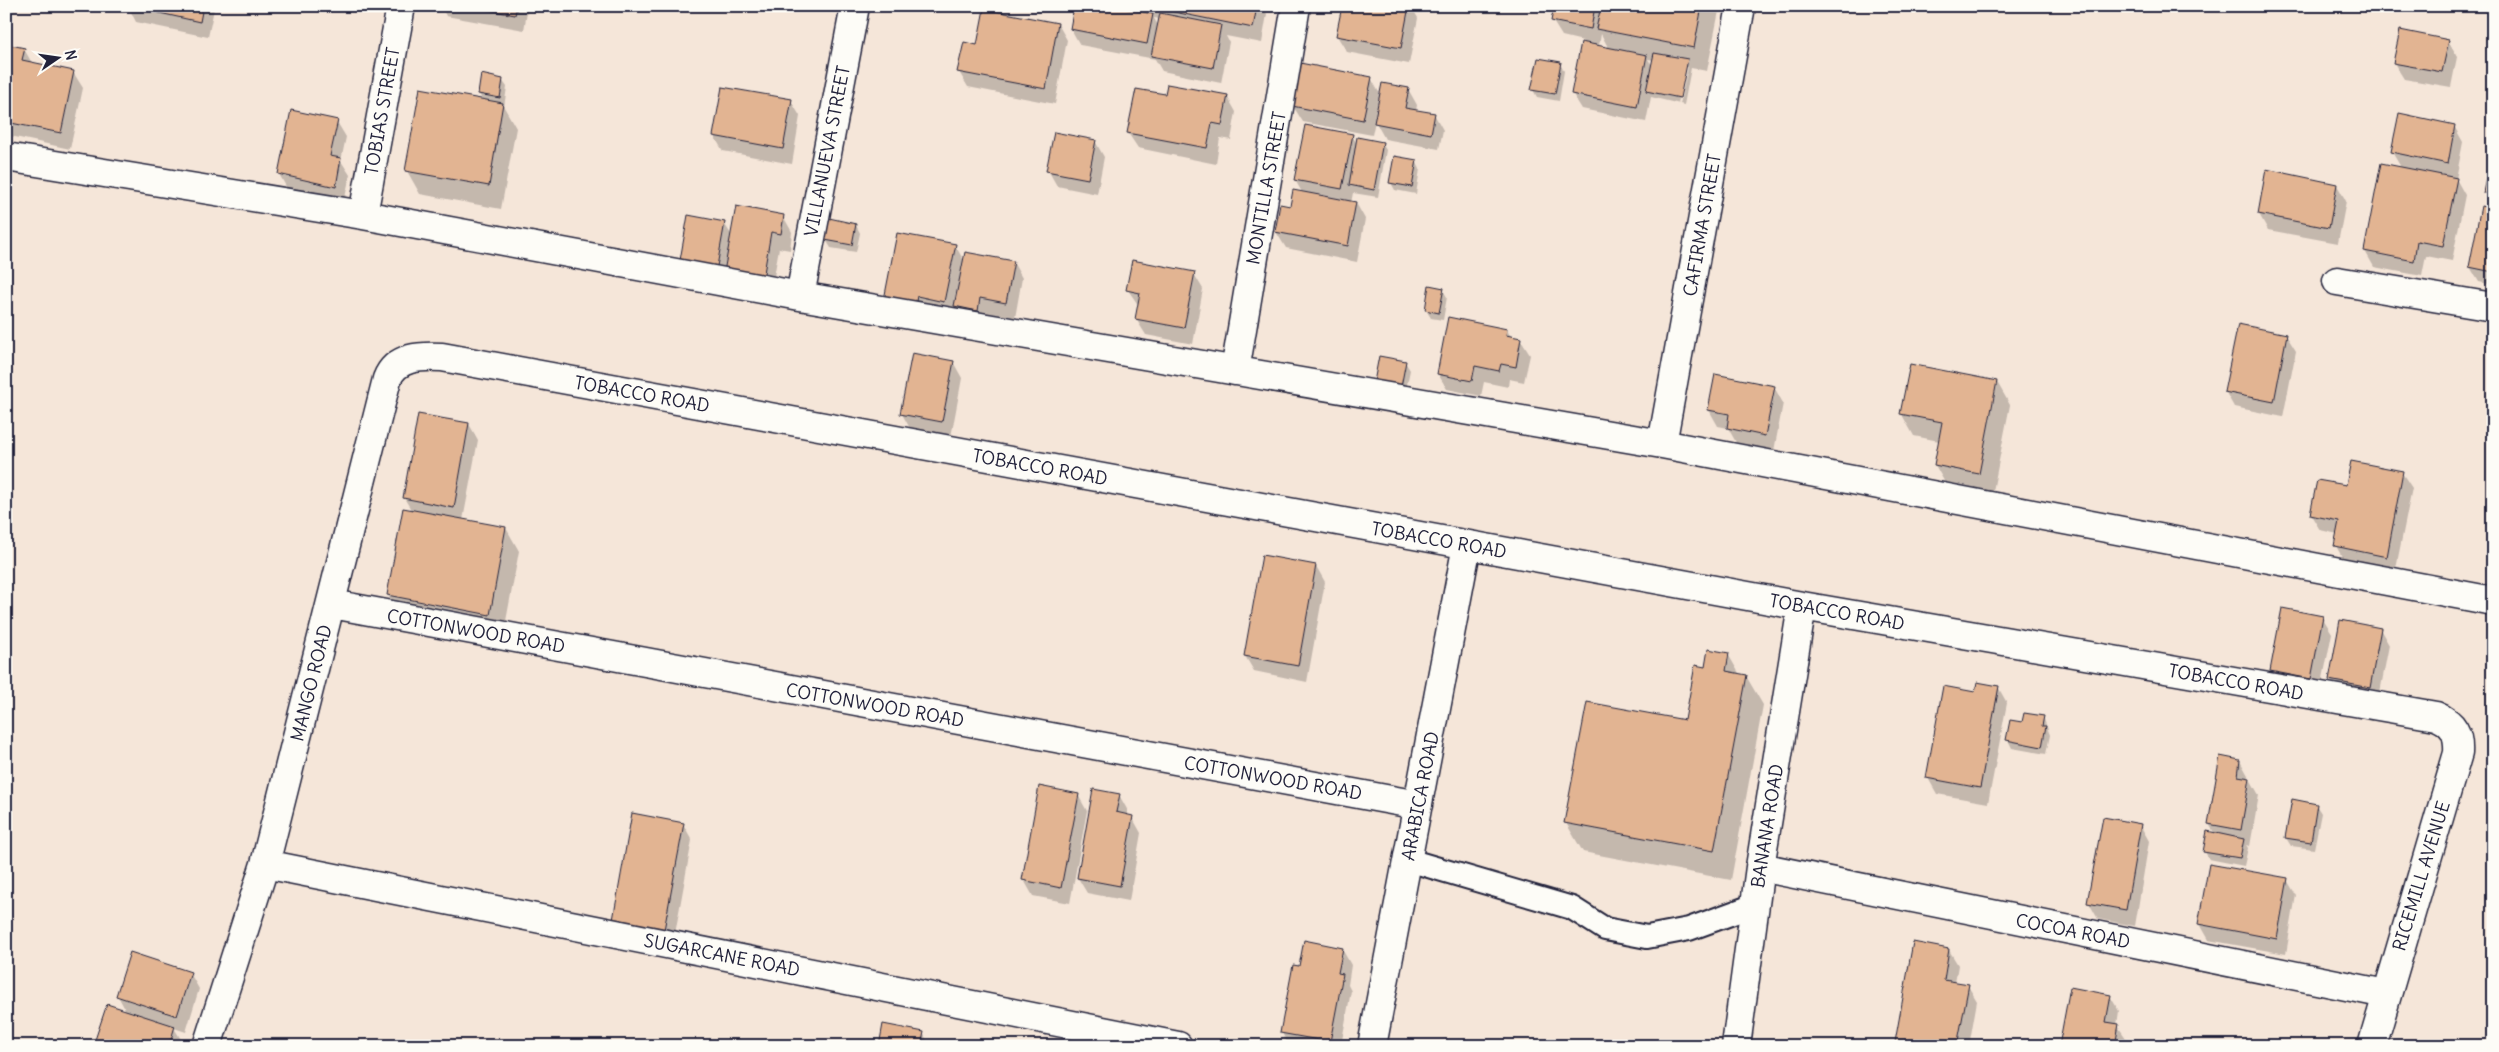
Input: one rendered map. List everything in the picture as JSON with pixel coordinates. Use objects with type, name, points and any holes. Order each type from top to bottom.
[{"type":"street","name":"TOBIAS STREET","points":[[363,215],[400,6]]},
{"type":"street","name":"VILLANUEVA STREET","points":[[800,296],[855,6]]},
{"type":"street","name":"MONTILLA STREET","points":[[1235,371],[1296,6]]},
{"type":"street","name":"CAFIRMA STREET","points":[[1662,444],[1741,6]]},
{"type":"street","points":[[6,157],[363,215],[800,296],[1662,444],[2493,601]]},
{"type":"street","points":[[2337,281],[2493,307]]},
{"type":"street","name":"MANGO ROAD","points":[[207,1046],[265,864],[391,371],[409,360],[421,356],[442,357]]},
{"type":"street","name":"TOBACCO ROAD","points":[[442,357],[1802,606],[2436,716]]},
{"type":"street","name":"ARABICA ROAD","points":[[1372,1046],[1467,545]]},
{"type":"street","name":"COTTONWOOD ROAD","points":[[332,604],[1418,805]]},
{"type":"street","name":"BANANA ROAD","points":[[1736,1046],[1760,867],[1802,606]]},
{"type":"street","name":"RICEMILL AVENUE","points":[[2372,1046],[2458,753],[2457,737],[2453,726],[2436,716]]},
{"type":"street","name":"SUGARCANE ROAD","points":[[265,864],[1178,1046]]},
{"type":"street","name":"COCOA ROAD","points":[[1760,867],[2386,994]]},
{"type":"lane","points":[[1408,860],[1572,908],[1605,929],[1647,938],[1689,928],[1755,904]]},
{"type":"building","points":[[128,6],[203,6],[200,22]]},
{"type":"building","points":[[467,6],[517,6],[515,15]]},
{"type":"building","points":[[1074,6],[1113,6],[1153,14],[1147,44],[1070,29]]},
{"type":"building","points":[[1164,6],[1257,6],[1253,28],[1164,10]]},
{"type":"building","points":[[1342,6],[1409,6],[1401,48],[1336,36]]},
{"type":"building","points":[[1554,6],[1595,6],[1591,29],[1551,21]]},
{"type":"building","points":[[1601,6],[1702,6],[1694,48],[1596,29]]},
{"type":"building","points":[[984,9],[1058,23],[1046,89],[957,72],[964,42],[977,45]]},
{"type":"building","points":[[1160,13],[1221,25],[1213,68],[1151,56]]},
{"type":"building","points":[[2400,30],[2449,40],[2442,72],[2393,63]]},
{"type":"building","points":[[1581,42],[1647,55],[1637,107],[1571,94]]},
{"type":"building","points":[[6,44],[25,48],[22,60],[74,71],[61,133],[6,122]]},
{"type":"building","points":[[1654,53],[1688,59],[1680,98],[1646,91]]},
{"type":"building","points":[[1538,58],[1561,62],[1555,94],[1531,90]]},
{"type":"building","points":[[1300,63],[1372,77],[1363,120],[1292,106]]},
{"type":"building","points":[[481,74],[503,79],[500,98],[478,94]]},
{"type":"building","points":[[1382,83],[1409,88],[1405,108],[1435,113],[1431,134],[1374,123]]},
{"type":"building","points":[[1167,84],[1228,95],[1222,125],[1212,123],[1207,148],[1127,133],[1136,89],[1165,94]]},
{"type":"building","points":[[722,87],[792,99],[783,149],[713,136]]},
{"type":"building","points":[[420,88],[503,103],[489,186],[405,171]]},
{"type":"building","points":[[291,110],[338,120],[330,156],[341,158],[336,187],[278,174]]},
{"type":"building","points":[[2399,113],[2455,125],[2448,164],[2391,152]]},
{"type":"building","points":[[1305,125],[1353,134],[1342,189],[1294,180]]},
{"type":"building","points":[[1054,132],[1096,140],[1088,179],[1046,171]]},
{"type":"building","points":[[1357,137],[1383,142],[1374,190],[1349,185]]},
{"type":"building","points":[[2491,152],[2493,152],[2493,194],[2483,193]]},
{"type":"building","points":[[1394,156],[1417,160],[1412,187],[1389,183]]},
{"type":"building","points":[[2381,163],[2457,178],[2443,246],[2417,241],[2414,261],[2364,251]]},
{"type":"building","points":[[2266,169],[2337,184],[2329,228],[2258,214]]},
{"type":"building","points":[[1293,190],[1356,202],[1348,246],[1275,232],[1280,204],[1290,206]]},
{"type":"building","points":[[736,206],[784,215],[781,234],[771,232],[763,279],[724,272]]},
{"type":"building","points":[[2481,206],[2493,209],[2493,272],[2469,267]]},
{"type":"building","points":[[688,215],[725,222],[716,272],[679,266]]},
{"type":"building","points":[[829,218],[856,224],[852,245],[825,240]]},
{"type":"building","points":[[897,233],[956,244],[944,302],[917,296],[914,311],[883,305]]},
{"type":"building","points":[[965,252],[1014,261],[1006,303],[980,298],[978,311],[954,306]]},
{"type":"building","points":[[1132,260],[1195,272],[1184,328],[1135,319],[1140,293],[1126,290]]},
{"type":"building","points":[[1429,285],[1444,288],[1439,313],[1425,310]]},
{"type":"building","points":[[1448,317],[1507,329],[1506,335],[1521,338],[1516,367],[1501,364],[1499,371],[1475,366],[1472,381],[1437,374]]},
{"type":"building","points":[[2238,324],[2287,334],[2274,402],[2224,392]]},
{"type":"building","points":[[912,353],[954,361],[942,422],[900,414]]},
{"type":"building","points":[[1379,356],[1406,361],[1401,387],[1374,382]]},
{"type":"building","points":[[1910,364],[1997,381],[1979,474],[1934,465],[1942,422],[1900,414]]},
{"type":"building","points":[[1715,374],[1775,386],[1765,436],[1727,428],[1729,414],[1708,410]]},
{"type":"building","points":[[418,414],[469,423],[454,508],[403,498]]},
{"type":"building","points":[[2351,461],[2403,471],[2387,557],[2334,546],[2339,521],[2310,515],[2317,480],[2346,485]]},
{"type":"building","points":[[403,508],[506,527],[490,615],[387,595]]},
{"type":"building","points":[[1262,555],[1316,565],[1298,666],[1244,656]]},
{"type":"building","points":[[2282,608],[2323,616],[2311,679],[2270,671]]},
{"type":"building","points":[[2340,620],[2381,628],[2370,688],[2329,680]]},
{"type":"building","points":[[1708,649],[1729,653],[1726,671],[1747,675],[1714,851],[1564,823],[1587,702],[1685,720],[1695,665],[1705,667]]},
{"type":"building","points":[[1977,682],[1999,686],[1980,788],[1926,778],[1943,686],[1975,692]]},
{"type":"building","points":[[2024,713],[2044,716],[2042,726],[2046,726],[2042,747],[2006,740],[2010,720],[2022,722]]},
{"type":"building","points":[[2220,756],[2240,760],[2238,776],[2250,778],[2241,830],[2208,824]]},
{"type":"building","points":[[1039,786],[1079,794],[1061,888],[1022,880]]},
{"type":"building","points":[[1093,789],[1120,794],[1116,812],[1133,816],[1120,886],[1077,878]]},
{"type":"building","points":[[2292,799],[2317,804],[2311,842],[2285,838]]},
{"type":"building","points":[[632,813],[684,823],[664,930],[613,920]]},
{"type":"building","points":[[2103,817],[2141,824],[2126,910],[2087,903]]},
{"type":"building","points":[[2207,831],[2244,839],[2240,858],[2203,852]]},
{"type":"building","points":[[2209,864],[2288,878],[2277,939],[2198,924]]},
{"type":"building","points":[[1304,940],[1343,948],[1338,973],[1343,974],[1330,1042],[1280,1033],[1293,965],[1299,966]]},
{"type":"building","points":[[1913,942],[1949,949],[1944,980],[1969,984],[1957,1046],[1917,1046],[1895,1042]]},
{"type":"building","points":[[130,952],[191,972],[177,1016],[116,996]]},
{"type":"building","points":[[2070,987],[2111,995],[2106,1022],[2119,1024],[2115,1046],[2059,1046]]},
{"type":"building","points":[[107,1004],[175,1026],[169,1046],[93,1046]]},
{"type":"building","points":[[883,1024],[924,1032],[921,1046],[879,1046]]}]
